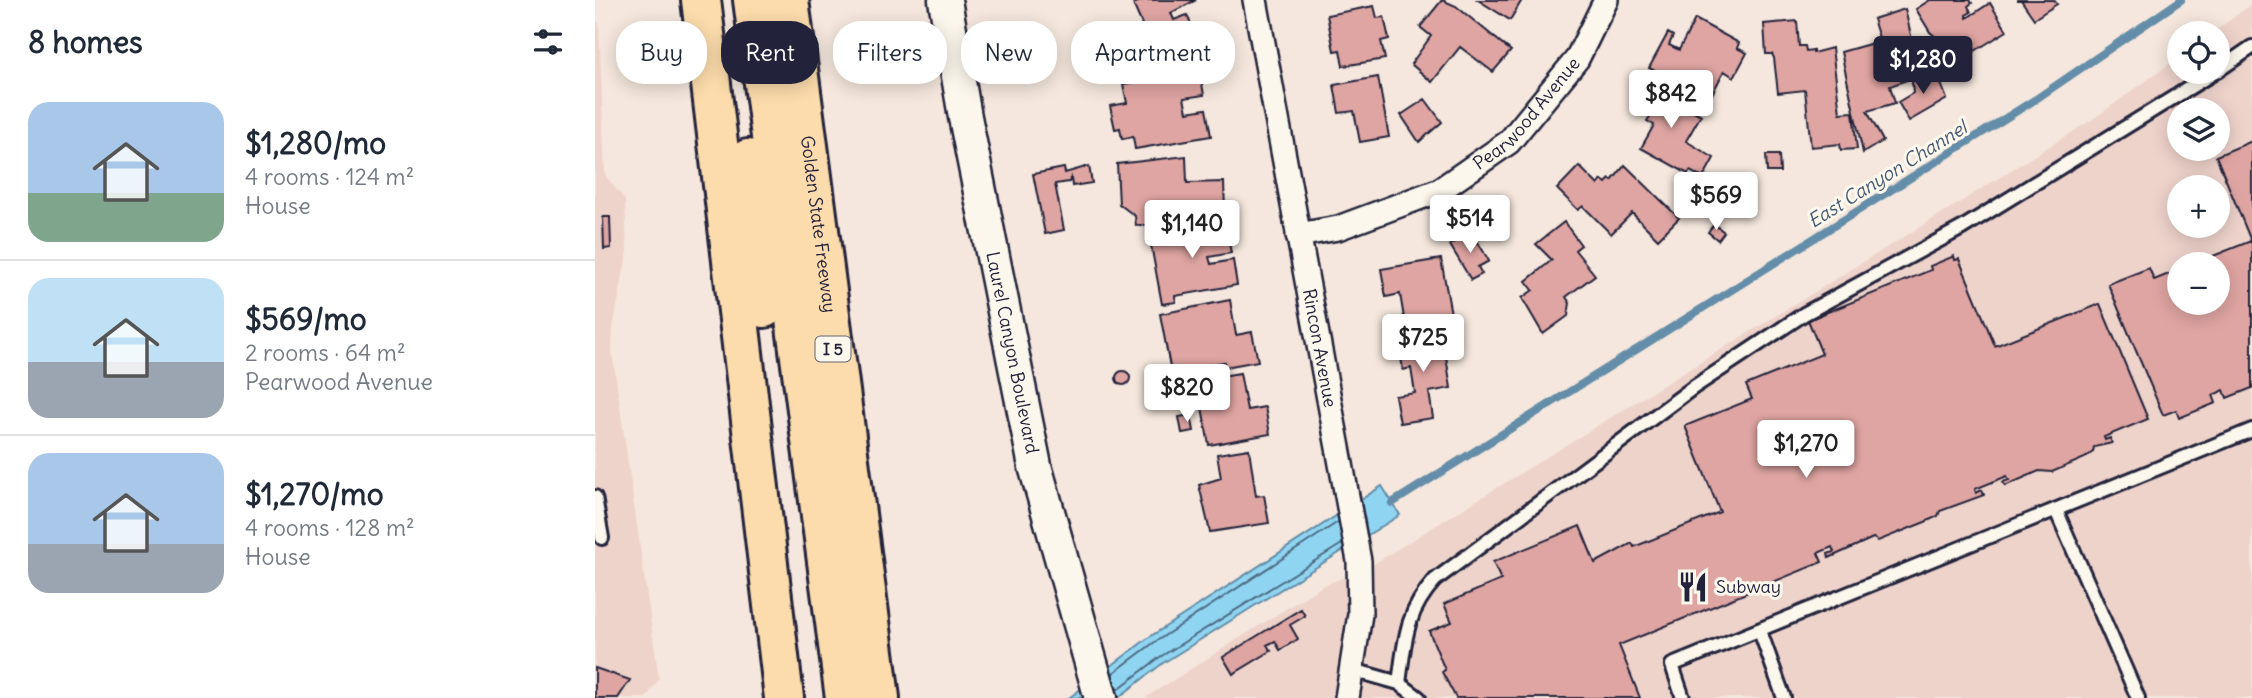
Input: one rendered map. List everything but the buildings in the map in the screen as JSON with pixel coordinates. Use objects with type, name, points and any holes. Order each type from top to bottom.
[{"type":"highway","points":[[701,0],[784,698]]},
{"type":"highway","points":[[733,0],[764,302],[811,698]]},
{"type":"highway","points":[[753,0],[845,698]]},
{"type":"highway","name":"Golden State Freeway","points":[[789,0],[880,698]]},
{"type":"main road","name":"Laurel Canyon Boulevard","points":[[945,0],[965,117],[1035,466],[1101,698]]},
{"type":"street","name":"Rincon Avenue","points":[[1255,0],[1359,561],[1360,614],[1347,698]]},
{"type":"street","name":"Pearwood Avenue","points":[[1298,235],[1338,228],[1440,190],[1509,142],[1577,59],[1606,0]]},
{"type":"lane","points":[[2230,62],[2252,47]]},
{"type":"lane","points":[[1399,683],[1408,621],[1414,606],[1446,572],[1694,387],[1804,314],[1962,228],[2195,84]]},
{"type":"lane","points":[[1683,698],[1672,666],[2252,430]]},
{"type":"lane","points":[[595,497],[602,538]]},
{"type":"lane","points":[[2056,510],[2138,698]]},
{"type":"lane","points":[[1760,631],[1784,698]]},
{"type":"lane","points":[[1353,670],[1399,683],[1419,698]]},
{"type":"shaded area","points":[[2252,4],[2252,698],[1145,698],[1322,586],[1367,568],[2096,117],[2167,66],[2167,84],[2230,84],[2229,21]]},
{"type":"shaded area","points":[[595,21],[599,23],[605,175],[625,200],[627,254],[613,328],[612,351],[659,679],[646,698],[595,698]]},
{"type":"water","points":[[1382,486],[1400,515],[1163,663],[1118,698],[1069,698],[1148,638]]},
{"type":"waterway","name":"East Canyon Channel","points":[[1392,503],[2036,99],[2181,0]]},
{"type":"place","name":"Subway","points":[[1693,587]]}]
